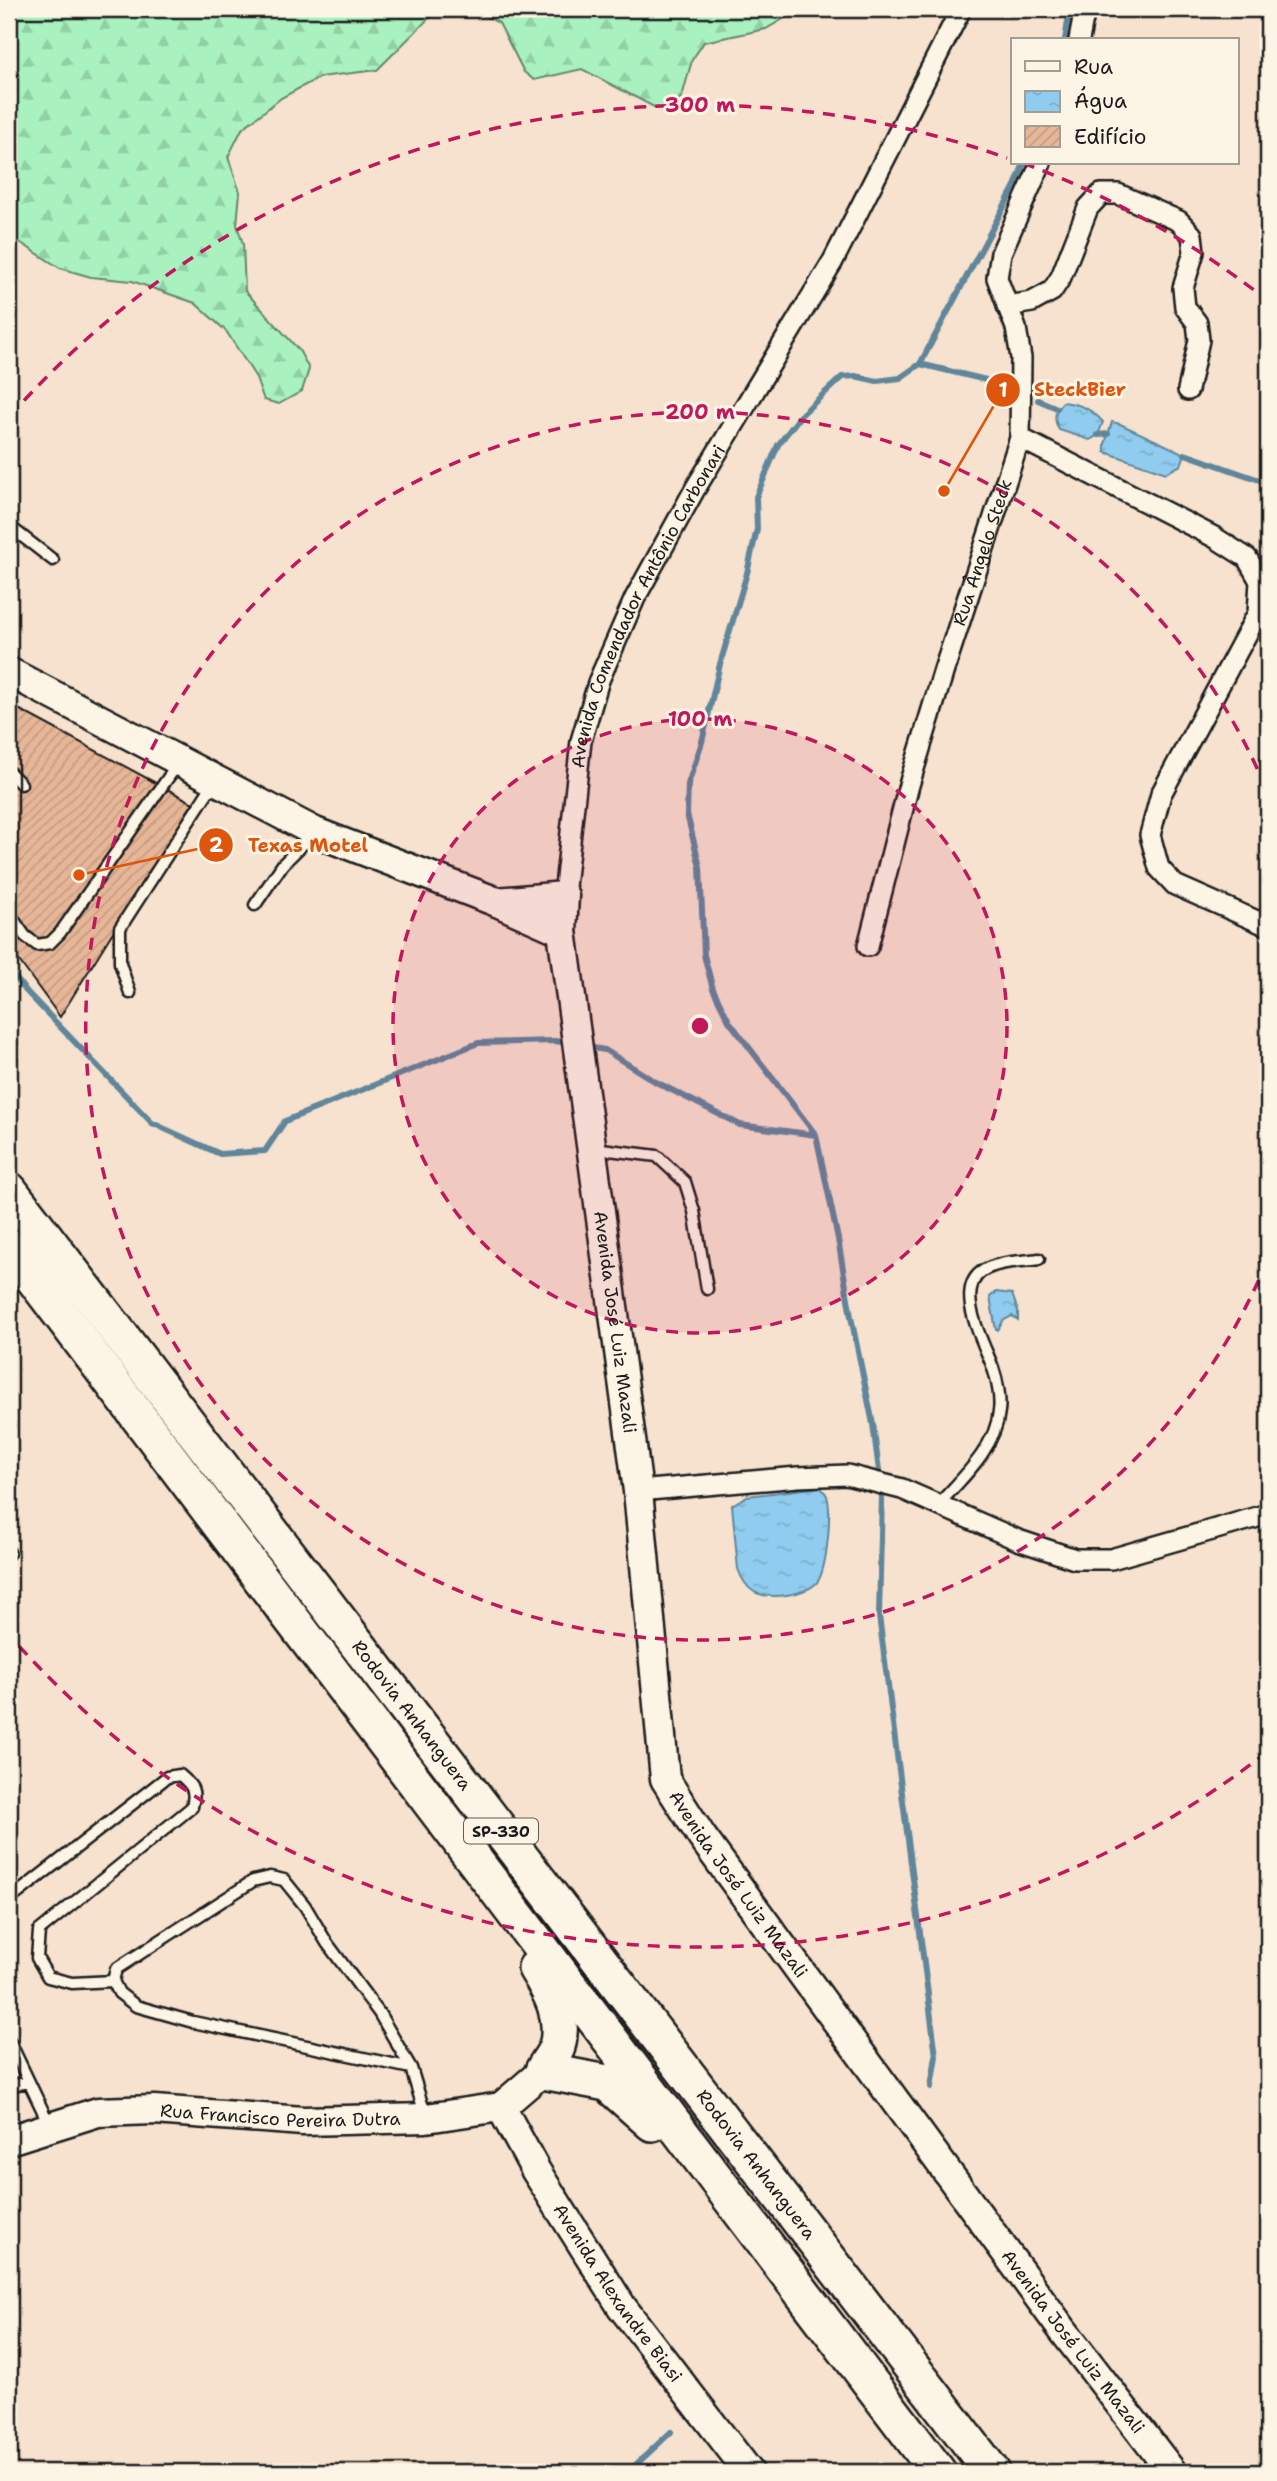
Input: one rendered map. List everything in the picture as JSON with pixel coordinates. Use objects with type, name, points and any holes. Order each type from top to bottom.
[{"type":"highway","name":"Rodovia Anhanguera","points":[[9,1190],[992,2472]]},
{"type":"highway","name":"SP-330","points":[[9,1246],[938,2472]]},
{"type":"highway","points":[[468,1854],[554,1998],[559,2024],[556,2047],[543,2071],[607,2083],[642,2112],[775,2257]]},
{"type":"main road","points":[[9,672],[315,832],[497,902],[562,931]]},
{"type":"main road","points":[[497,902],[564,896]]},
{"type":"main road","name":"Avenida Comendador Antônio Carbonari","points":[[562,931],[564,896]]},
{"type":"main road","name":"Avenida José Luiz Mazali","points":[[562,931],[589,1147],[638,1491],[665,1779],[702,1838],[857,2050],[1062,2329],[1172,2472]]},
{"type":"main road","points":[[501,2106],[543,2071]]},
{"type":"main road","name":"Rua Francisco Pereira Dutra","points":[[9,2140],[98,2112],[154,2109],[303,2121],[426,2118],[501,2106]]},
{"type":"main road","name":"Avenida Alexandre Biasi","points":[[501,2106],[536,2171],[622,2306],[749,2472]]},
{"type":"street","name":"Avenida Comendador Antônio Carbonari","points":[[564,896],[581,741],[598,680],[630,610],[695,489],[832,261],[961,9]]},
{"type":"street","points":[[1079,38],[1085,9]]},
{"type":"street","name":"Rua Ângelo Steck","points":[[868,946],[924,734],[1020,438],[1021,358],[1016,328],[997,278],[1001,253],[1041,164]]},
{"type":"street","points":[[1007,306],[1032,302],[1052,291],[1061,277],[1088,208],[1101,194],[1118,194],[1179,221],[1192,235],[1194,252],[1183,288],[1185,307],[1197,323],[1199,340],[1188,390]]},
{"type":"street","points":[[1020,438],[1214,537],[1247,558],[1260,581],[1258,612],[1161,794],[1150,835],[1159,868],[1175,885],[1268,926]]},
{"type":"street","points":[[638,1491],[798,1476],[847,1475],[902,1489],[1018,1540],[1075,1559],[1111,1559],[1268,1514]]},
{"type":"lane","points":[[9,526],[54,560]]},
{"type":"lane","points":[[9,913],[25,936],[37,945],[50,943],[61,933],[179,761]]},
{"type":"lane","points":[[9,772],[21,783]]},
{"type":"lane","points":[[130,993],[120,963],[120,928],[216,780]]},
{"type":"lane","points":[[255,905],[283,864],[315,832]]},
{"type":"lane","points":[[589,1147],[657,1156],[685,1182],[694,1211],[707,1289]]},
{"type":"lane","points":[[938,1505],[975,1463],[990,1441],[1000,1410],[994,1370],[971,1307],[972,1286],[979,1273],[995,1266],[1039,1259]]},
{"type":"lane","points":[[9,1900],[167,1777],[180,1775],[192,1785],[195,1794],[192,1807],[38,1931],[37,1958],[48,1977],[72,1983],[113,1982]]},
{"type":"lane","points":[[411,2068],[193,2022],[136,2006],[119,1993],[113,1982],[116,1969],[253,1881],[270,1877],[284,1880],[379,2013],[411,2068],[426,2118]]},
{"type":"lane","points":[[9,2040],[50,2127]]},
{"type":"lane","points":[[9,2086],[28,2082]]},
{"type":"green space","points":[[9,9],[800,9],[766,29],[704,42],[692,60],[682,97],[667,109],[654,107],[582,69],[534,80],[524,72],[499,23],[481,14],[447,11],[429,18],[377,70],[320,77],[281,98],[242,129],[228,157],[240,192],[237,225],[243,244],[245,291],[299,350],[309,369],[302,391],[279,404],[264,400],[255,376],[226,331],[195,303],[132,281],[91,277],[60,268],[18,241],[9,220]]},
{"type":"water","points":[[1063,402],[1090,410],[1099,417],[1103,422],[1098,435],[1090,440],[1059,430],[1055,415]]},
{"type":"water","points":[[1112,422],[1185,454],[1181,465],[1166,473],[1105,452]]},
{"type":"water","points":[[996,1292],[1012,1294],[1018,1311],[1018,1320],[1012,1316],[1003,1321],[998,1330],[990,1297]]},
{"type":"water","points":[[820,1487],[827,1496],[829,1526],[824,1564],[818,1581],[806,1590],[787,1595],[767,1596],[753,1591],[738,1569],[732,1505],[747,1496]]},
{"type":"building","points":[[9,704],[193,803],[60,1017],[9,947]]},
{"type":"waterway","points":[[1065,38],[1070,9]]},
{"type":"waterway","points":[[931,2087],[936,2056],[879,1616],[882,1494],[873,1424],[816,1135],[729,1021],[713,989],[704,955],[700,867],[687,814],[688,784],[702,742],[720,664],[747,573],[757,529],[756,497],[778,445],[802,414],[842,377],[855,376],[877,381],[900,378],[920,364],[1015,186],[1024,164]]},
{"type":"waterway","points":[[920,364],[986,380],[1015,391]]},
{"type":"waterway","points":[[1038,400],[1057,408]]},
{"type":"waterway","points":[[1098,435],[1108,434]]},
{"type":"waterway","points":[[1185,454],[1268,483]]},
{"type":"waterway","points":[[9,969],[24,989],[152,1123],[220,1154],[265,1151],[285,1121],[478,1043],[569,1043]]},
{"type":"waterway","points":[[587,1047],[605,1050],[656,1082],[740,1125],[816,1135]]},
{"type":"waterway","points":[[628,2472],[671,2432]]},
{"type":"place","name":"SteckBier","points":[[944,491]]},
{"type":"place","name":"Texas Motel","points":[[79,875]]}]
